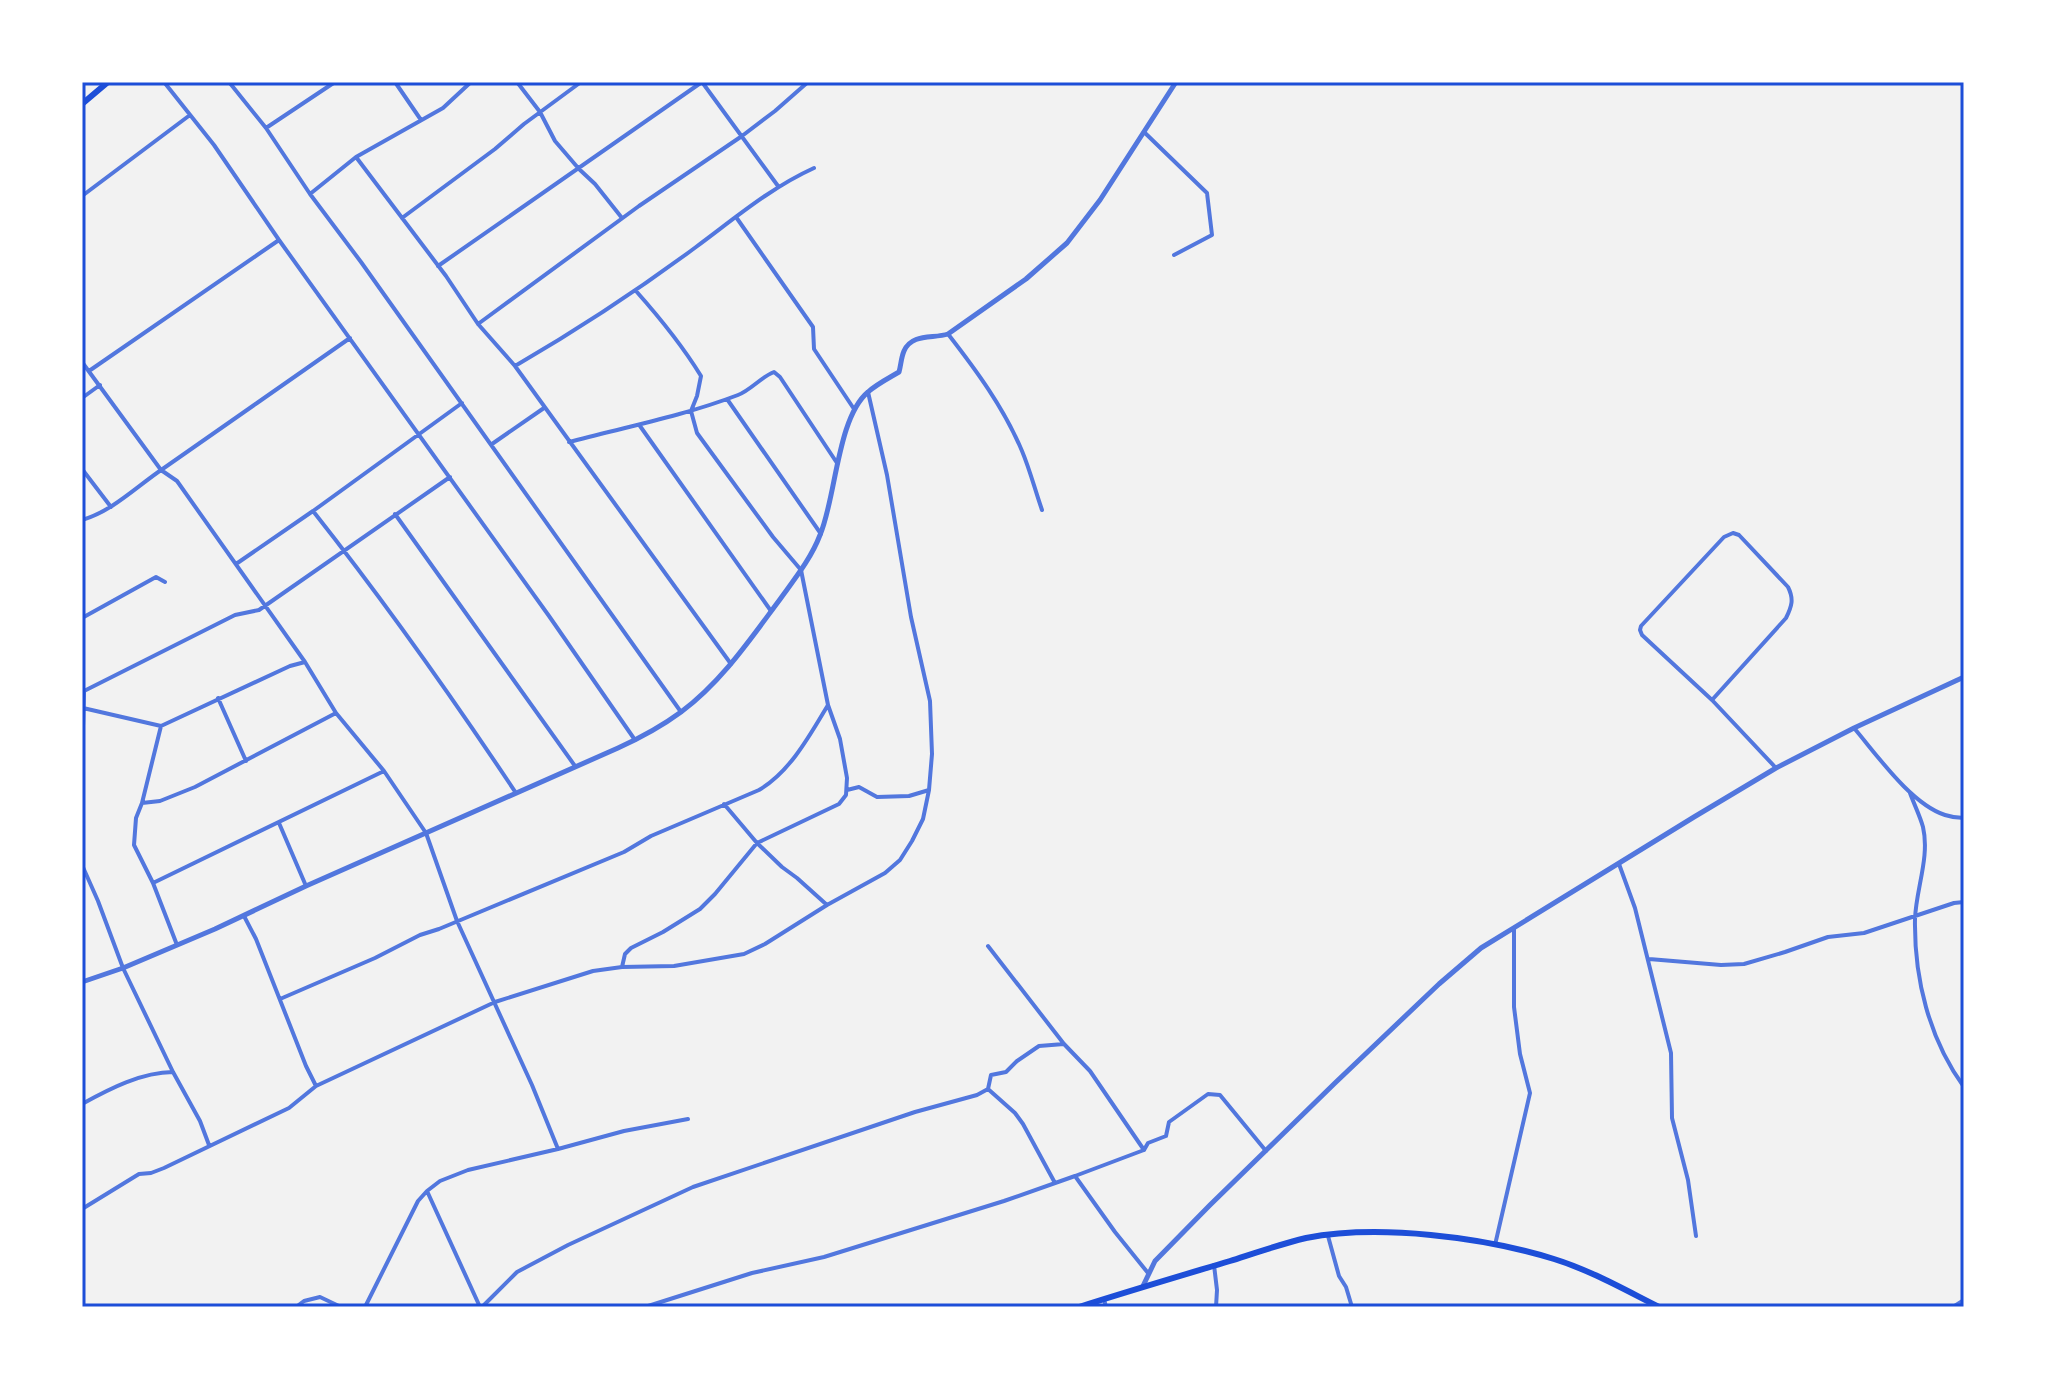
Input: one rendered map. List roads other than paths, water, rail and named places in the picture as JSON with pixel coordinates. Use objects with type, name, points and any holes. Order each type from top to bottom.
[{"type":"main road","points":[[82,104],[108,82]]},
{"type":"main road","points":[[1079,1307],[1105,1303],[1143,1286],[1306,1239],[1373,1232],[1416,1234],[1495,1245],[1590,1273],[1659,1307]]},
{"type":"street","points":[[164,82],[214,145],[635,740]]},
{"type":"street","points":[[229,82],[266,128],[681,712]]},
{"type":"street","points":[[266,128],[335,82]]},
{"type":"street","points":[[395,82],[421,120]]},
{"type":"street","points":[[310,194],[356,157],[443,108],[471,82]]},
{"type":"street","points":[[517,82],[540,112],[555,141],[622,218]]},
{"type":"street","points":[[402,218],[581,82]]},
{"type":"street","points":[[438,266],[702,82],[778,186]]},
{"type":"street","points":[[478,324],[622,218],[742,136],[808,82]]},
{"type":"street","points":[[82,982],[123,968],[244,916],[635,740],[681,712],[731,664],[801,570],[821,534],[854,409],[868,392],[899,372],[903,353],[910,343],[923,337],[948,334],[1026,279],[1067,243],[1100,200],[1176,82]]},
{"type":"street","points":[[82,196],[190,115]]},
{"type":"street","points":[[1144,132],[1207,193],[1212,235],[1174,255]]},
{"type":"street","points":[[356,157],[478,324],[515,366],[731,664]]},
{"type":"street","points":[[515,366],[636,291],[778,186],[814,168]]},
{"type":"street","points":[[736,217],[813,327],[814,349],[854,409]]},
{"type":"street","points":[[89,371],[279,240]]},
{"type":"street","points":[[622,967],[625,954],[631,948],[700,909],[757,843],[834,807],[843,800],[847,790],[840,739],[828,705],[801,570],[697,433],[691,411],[701,376],[661,319],[636,291]]},
{"type":"street","points":[[948,334],[972,364],[1021,449],[1042,510]]},
{"type":"street","points":[[82,520],[111,507],[350,338]]},
{"type":"street","points":[[82,362],[161,470],[177,481],[305,662],[336,713],[384,771],[426,833],[457,921],[558,1149]]},
{"type":"street","points":[[569,442],[691,411],[727,399],[752,388],[769,374],[777,374],[838,463]]},
{"type":"street","points":[[82,398],[100,385]]},
{"type":"street","points":[[82,1209],[139,1174],[164,1168],[289,1108],[316,1086],[495,1002],[578,975],[622,967],[674,966],[744,954],[885,873],[900,860],[923,819],[929,790],[932,754],[930,701],[868,392]]},
{"type":"street","points":[[727,399],[821,534]]},
{"type":"street","points":[[236,564],[462,403]]},
{"type":"street","points":[[492,444],[544,408]]},
{"type":"street","points":[[640,426],[771,611]]},
{"type":"street","points":[[82,469],[111,507]]},
{"type":"street","points":[[82,762],[83,690],[235,615],[259,610],[450,477]]},
{"type":"street","points":[[313,511],[427,663],[516,793]]},
{"type":"street","points":[[395,514],[575,766]]},
{"type":"street","points":[[1712,700],[1786,618],[1792,606],[1788,587],[1739,535],[1733,533],[1724,537],[1640,630],[1776,768]]},
{"type":"street","points":[[82,618],[156,577],[165,582]]},
{"type":"street","points":[[83,708],[161,726],[290,666],[305,662]]},
{"type":"street","points":[[1143,1286],[1155,1261],[1335,1083],[1481,948],[1776,768],[1964,677]]},
{"type":"street","points":[[218,698],[246,761]]},
{"type":"street","points":[[280,999],[420,935],[624,852],[651,836],[759,790],[778,775],[828,705]]},
{"type":"street","points":[[142,803],[155,802],[195,787],[336,713]]},
{"type":"street","points":[[161,726],[136,818],[134,845],[153,883],[177,945]]},
{"type":"street","points":[[1854,728],[1910,793],[1946,816],[1964,818]]},
{"type":"street","points":[[153,883],[384,771]]},
{"type":"street","points":[[847,790],[859,787],[877,797],[909,796],[929,790]]},
{"type":"street","points":[[1910,793],[1924,829],[1924,857],[1915,916],[1923,1000],[1939,1045],[1964,1087]]},
{"type":"street","points":[[724,804],[757,843],[827,905]]},
{"type":"street","points":[[278,822],[306,886]]},
{"type":"street","points":[[1619,864],[1635,908],[1671,1053],[1672,1118],[1688,1180],[1696,1236]]},
{"type":"street","points":[[82,865],[123,968],[209,1145]]},
{"type":"street","points":[[1649,959],[1744,964],[1828,937],[1864,933],[1964,902]]},
{"type":"street","points":[[244,916],[316,1086]]},
{"type":"street","points":[[1495,1245],[1530,1093],[1520,1054],[1514,1007],[1514,929]]},
{"type":"street","points":[[988,946],[1064,1044],[1090,1071],[1144,1150]]},
{"type":"street","points":[[427,1191],[481,1307],[517,1272],[593,1232],[693,1187],[915,1112],[977,1095],[988,1089],[991,1075],[1006,1072],[1039,1046],[1064,1044]]},
{"type":"street","points":[[82,1104],[133,1081],[162,1072],[173,1072]]},
{"type":"street","points":[[988,1089],[1023,1124],[1055,1183]]},
{"type":"street","points":[[645,1307],[737,1278],[824,1257],[1055,1183],[1144,1150],[1148,1143],[1166,1136],[1169,1122],[1208,1094],[1220,1095],[1266,1151]]},
{"type":"street","points":[[365,1307],[418,1201],[440,1181],[468,1170],[624,1131],[688,1119]]},
{"type":"street","points":[[1075,1176],[1148,1273]]},
{"type":"street","points":[[1328,1236],[1352,1307]]},
{"type":"street","points":[[1214,1265],[1216,1307]]},
{"type":"street","points":[[296,1307],[304,1301],[320,1297],[341,1307]]},
{"type":"street","points":[[1953,1307],[1964,1300]]}]
